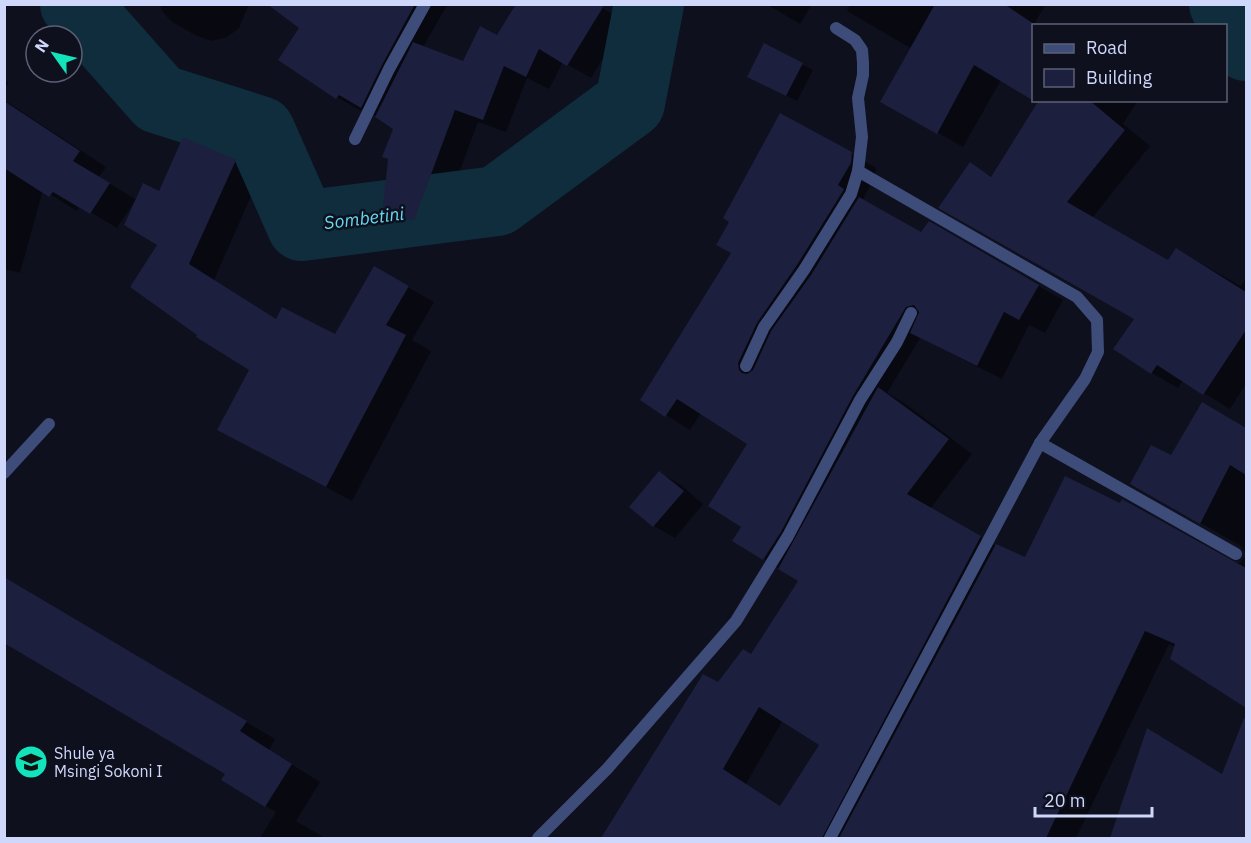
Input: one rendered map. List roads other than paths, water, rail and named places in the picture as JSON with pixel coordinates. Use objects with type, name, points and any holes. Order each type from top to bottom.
[{"type":"street","points":[[355,139],[389,69],[425,4]]},
{"type":"street","points":[[746,366],[764,327],[804,270],[851,194],[858,171],[862,137],[858,98],[864,63],[862,50],[855,40],[836,28]]},
{"type":"street","points":[[830,838],[1040,443],[1085,379],[1098,352],[1097,320],[1077,297],[858,171]]},
{"type":"street","points":[[538,838],[607,769],[736,621],[788,536],[860,400],[897,342],[911,313]]},
{"type":"street","points":[[4,473],[49,424]]},
{"type":"street","points":[[1040,443],[1236,554]]},
{"type":"waterway","name":"Sombetini","points":[[75,4],[159,99],[260,131],[302,226],[497,201],[630,103],[649,4]]},
{"type":"waterway","name":"Sombetini","points":[[1224,4],[1246,46]]},
{"type":"place","name":"Shule ya Msingi Sokoni I","points":[[31,762]]}]
